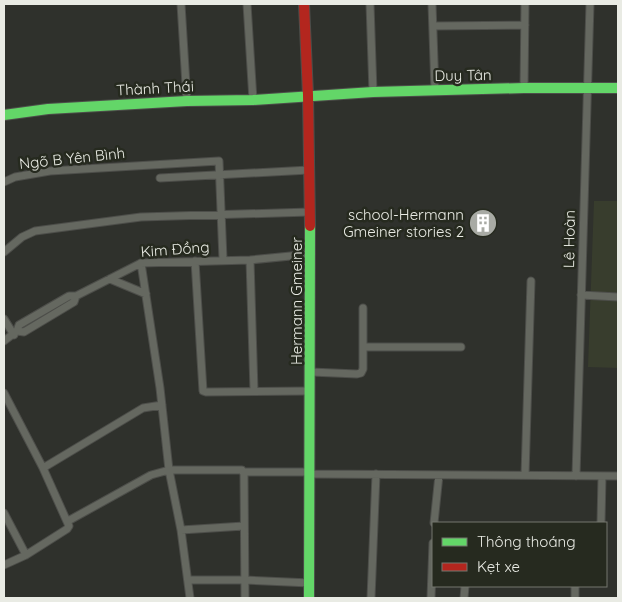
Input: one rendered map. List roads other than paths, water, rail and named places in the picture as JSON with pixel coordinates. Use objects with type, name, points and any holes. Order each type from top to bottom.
[{"type":"street","points":[[181,4],[187,101]]},
{"type":"street","points":[[247,4],[253,100]]},
{"type":"street","name":"Hermann Gmeiner","points":[[304,4],[311,254],[309,598]]},
{"type":"street","points":[[370,4],[373,92]]},
{"type":"street","points":[[432,4],[435,90]]},
{"type":"street","points":[[524,88],[525,4]]},
{"type":"street","name":"Lê Hoàn","points":[[576,476],[590,4]]},
{"type":"street","points":[[433,26],[525,25]]},
{"type":"street","name":"Duy Tân","points":[[308,95],[435,90],[618,88]]},
{"type":"street","name":"Thành Thái","points":[[4,115],[48,109],[187,101],[253,100],[308,95]]},
{"type":"street","name":"Ngõ B Yên Bình","points":[[4,182],[15,177],[50,171],[219,161],[220,174]]},
{"type":"street","points":[[160,178],[309,170]]},
{"type":"street","points":[[220,174],[223,259]]},
{"type":"street","points":[[4,252],[22,237],[35,231],[141,217],[310,212]]},
{"type":"street","name":"Kim Đồng","points":[[4,341],[16,333],[24,332],[44,321],[74,302],[76,296],[141,263],[223,259],[250,260],[311,254]]},
{"type":"street","points":[[250,260],[254,391]]},
{"type":"street","points":[[195,261],[203,391],[310,391]]},
{"type":"street","points":[[141,263],[162,405],[169,470],[181,530],[190,598]]},
{"type":"street","points":[[110,279],[146,294]]},
{"type":"street","points":[[525,476],[531,281]]},
{"type":"street","points":[[582,295],[618,297]]},
{"type":"street","points":[[4,319],[16,333],[20,325],[39,313],[69,296],[76,296]]},
{"type":"street","points":[[311,372],[360,374],[363,370],[363,308]]},
{"type":"street","points":[[39,313],[44,321]]},
{"type":"street","points":[[363,347],[461,347]]},
{"type":"street","points":[[4,393],[43,468],[69,526],[26,555],[4,565]]},
{"type":"street","points":[[43,468],[143,408],[162,405]]},
{"type":"street","points":[[68,521],[151,475],[169,470],[618,476]]},
{"type":"street","points":[[244,472],[245,598]]},
{"type":"street","points":[[372,598],[376,474]]},
{"type":"street","points":[[434,522],[439,475]]},
{"type":"street","points":[[601,522],[602,476]]},
{"type":"street","points":[[4,512],[26,555]]},
{"type":"street","points":[[181,530],[244,526]]},
{"type":"street","points":[[431,598],[432,570]]},
{"type":"street","points":[[188,580],[310,583]]},
{"type":"place","name":"school-Hermann Gmeiner stories 2","points":[[483,223]]}]
